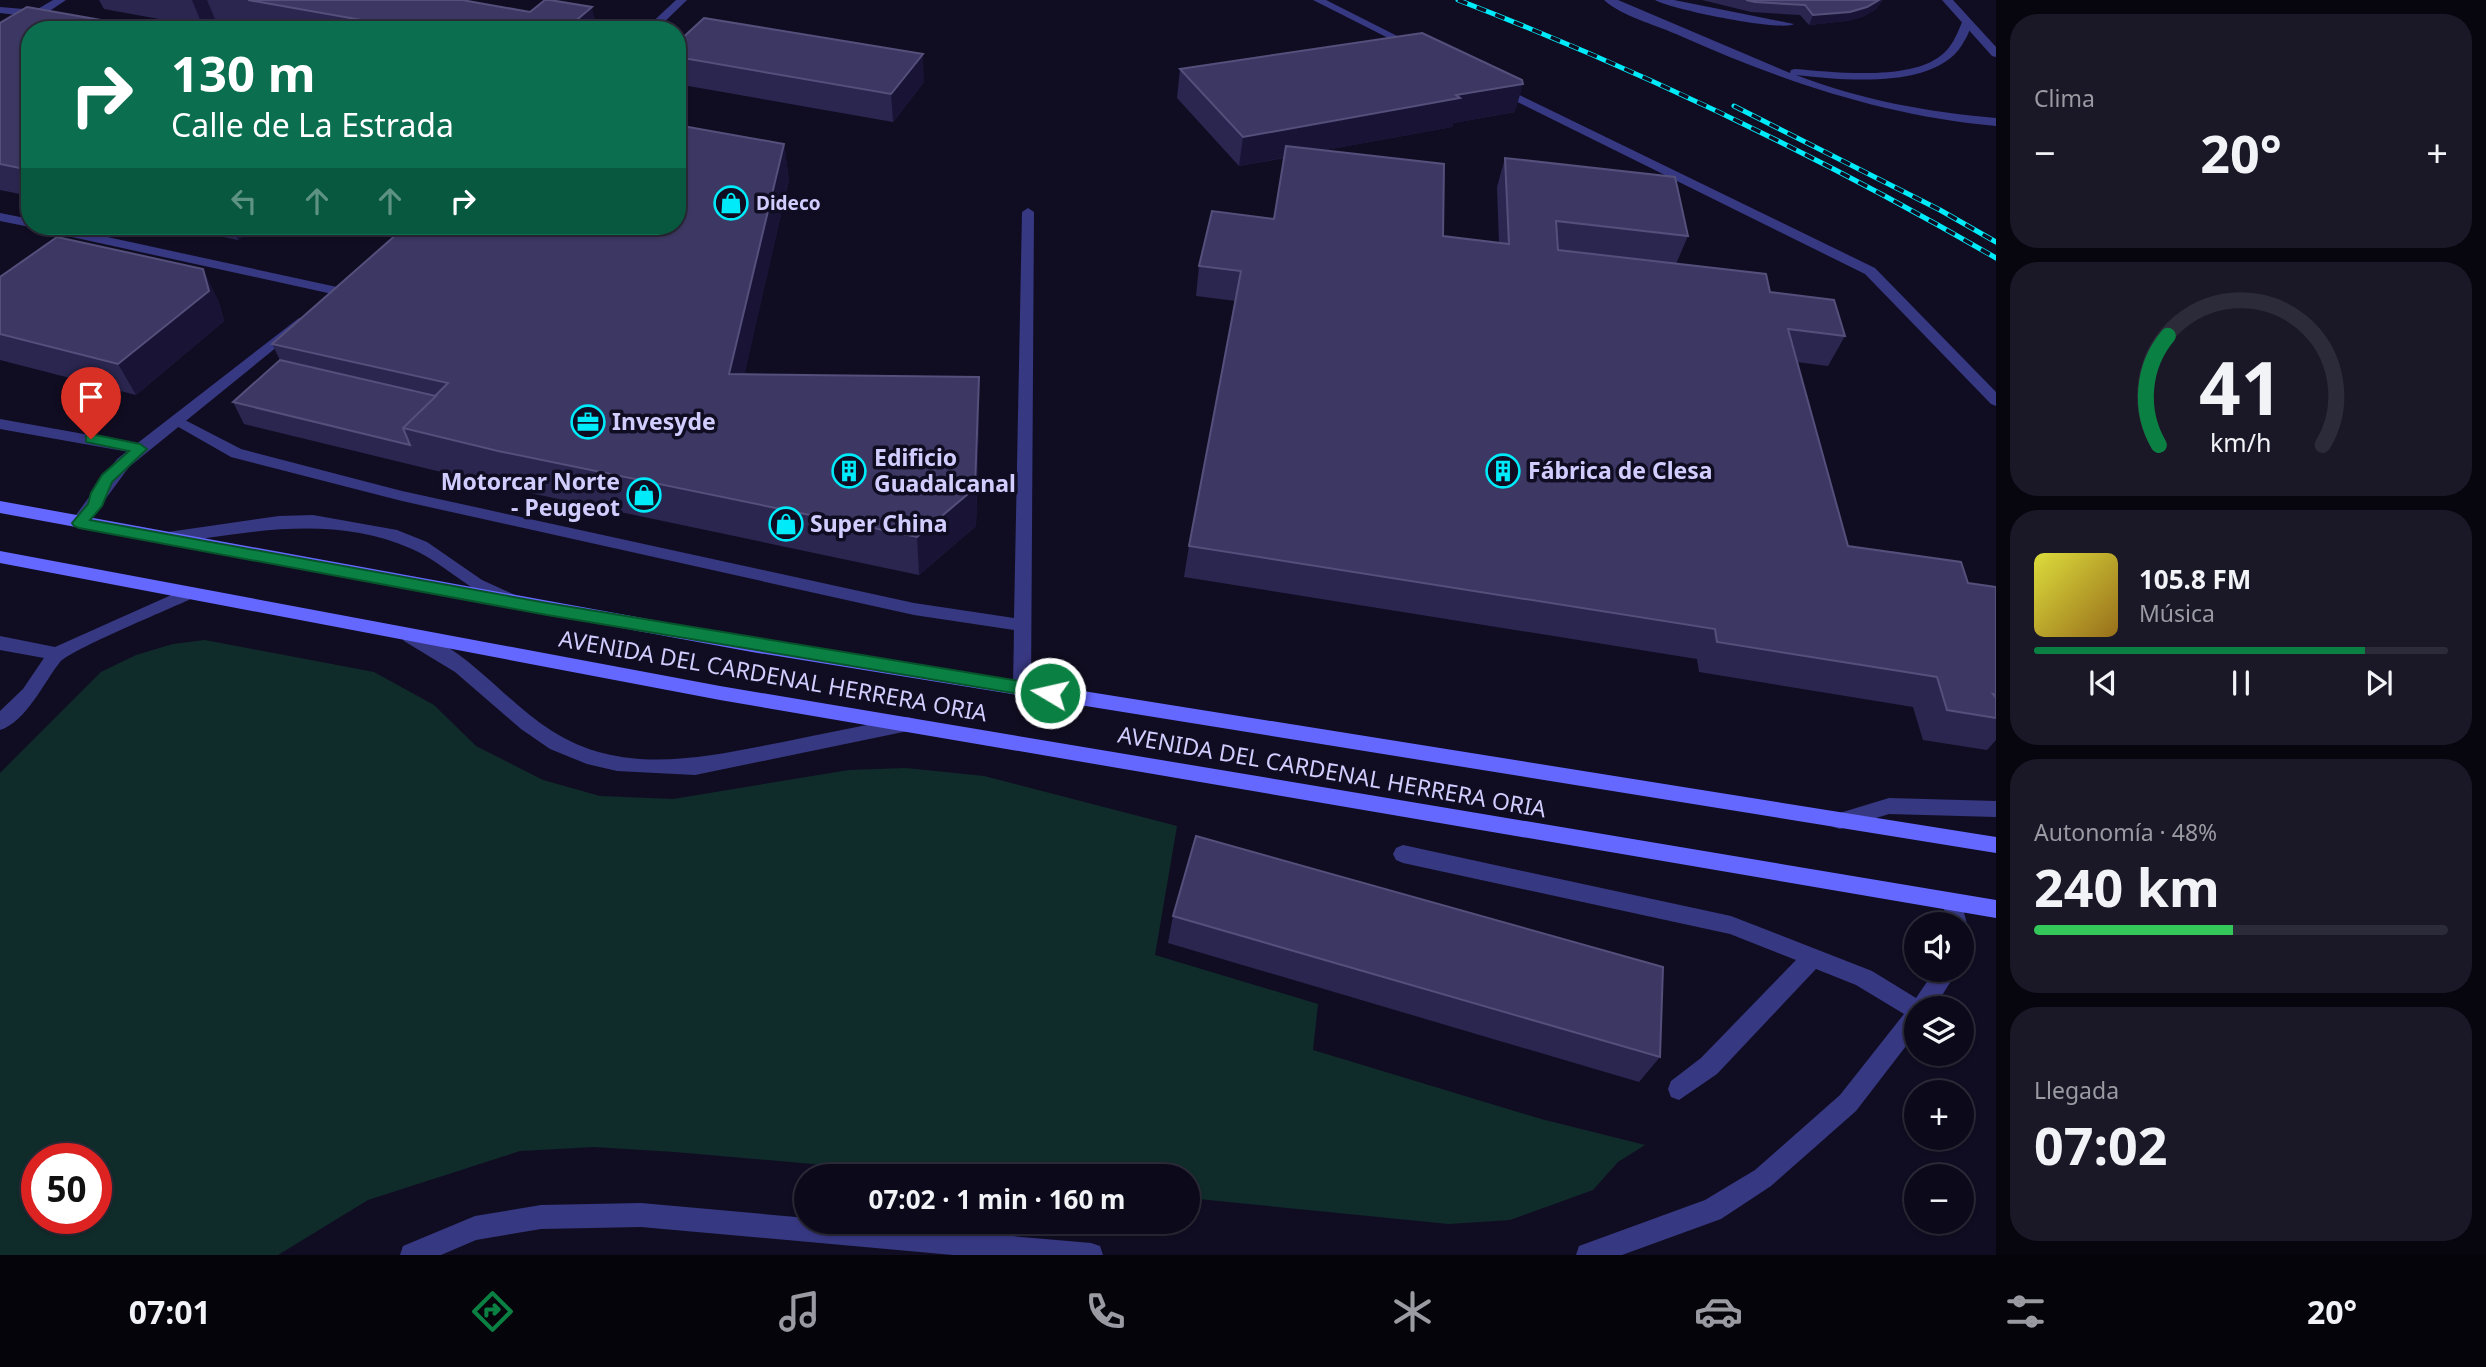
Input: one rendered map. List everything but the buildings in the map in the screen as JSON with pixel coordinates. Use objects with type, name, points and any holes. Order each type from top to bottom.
[{"type":"main road","name":"AVENIDA DEL CARDENAL HERRERA ORIA","points":[[0,507],[522,605],[1996,845]]},
{"type":"main road","name":"AVENIDA DEL CARDENAL HERRERA ORIA","points":[[0,557],[410,636],[908,724],[1996,909]]},
{"type":"street","points":[[24,21],[61,0]]},
{"type":"street","points":[[659,21],[682,0]]},
{"type":"street","points":[[1318,0],[1431,55]]},
{"type":"street","points":[[1609,0],[1818,86],[1946,116],[1996,122]]},
{"type":"street","points":[[1630,10],[1640,0]]},
{"type":"street","points":[[1660,0],[1753,21],[1789,24]]},
{"type":"street","points":[[1947,0],[1996,54]]},
{"type":"street","points":[[0,9],[60,16]]},
{"type":"street","points":[[559,20],[564,21]]},
{"type":"street","points":[[1778,71],[1898,73],[1941,61],[1960,39],[1967,22]]},
{"type":"street","points":[[0,35],[21,23]]},
{"type":"street","points":[[1481,80],[1870,271],[1996,401]]},
{"type":"street","points":[[1022,688],[1028,212]]},
{"type":"street","points":[[0,217],[21,221]]},
{"type":"street","points":[[79,523],[94,506],[107,479],[140,449],[342,287],[85,235]]},
{"type":"street","points":[[176,421],[236,453],[402,496],[914,609],[1021,625]]},
{"type":"street","points":[[0,424],[140,449]]},
{"type":"street","points":[[163,538],[279,522],[313,521],[391,534],[421,546],[476,584],[522,605]]},
{"type":"street","points":[[0,723],[29,694],[56,654],[187,594]]},
{"type":"street","points":[[410,636],[461,667],[528,726],[572,751],[613,763],[661,768],[695,767],[908,724]]},
{"type":"street","points":[[0,643],[56,654]]},
{"type":"street","points":[[1840,821],[1889,806],[1996,809]]},
{"type":"street","points":[[1403,854],[1731,925],[1814,956],[1882,986],[1904,1001]]},
{"type":"street","points":[[1952,903],[1954,912]]},
{"type":"street","points":[[1679,1089],[1709,1066],[1814,956]]},
{"type":"street","points":[[1588,1255],[1712,1210],[1763,1178],[1849,1103],[1904,1032]]},
{"type":"street","points":[[412,1255],[475,1228],[541,1217],[641,1215],[1091,1255]]},
{"type":"green space","points":[[205,640],[374,672],[434,705],[476,746],[543,780],[600,796],[673,799],[849,770],[906,768],[984,776],[1177,826],[1155,955],[1318,1004],[1313,1050],[1541,1119],[1645,1145],[1618,1162],[1593,1190],[1510,1220],[1449,1224],[1200,1199],[1200,1164],[812,1164],[594,1147],[520,1151],[368,1200],[278,1255],[0,1255],[0,773],[101,672],[136,655],[173,644]]},
{"type":"railway","points":[[1458,0],[1665,87],[1799,151],[1996,258]]},
{"type":"railway","points":[[1734,106],[1940,210],[1996,242]]},
{"type":"place","name":"Dideco","points":[[731,203]]},
{"type":"place","name":"Invesyde","points":[[588,422]]},
{"type":"place","name":"Edificio Guadalcanal","points":[[849,471]]},
{"type":"place","name":"Fábrica de Clesa","points":[[1503,471]]},
{"type":"place","name":"Motorcar Norte - Peugeot","points":[[644,495]]},
{"type":"place","name":"Super China","points":[[786,524]]},
{"type":"route","points":[[91,439],[140,449],[107,479],[94,506],[79,523],[752,645],[1050,693]]}]
